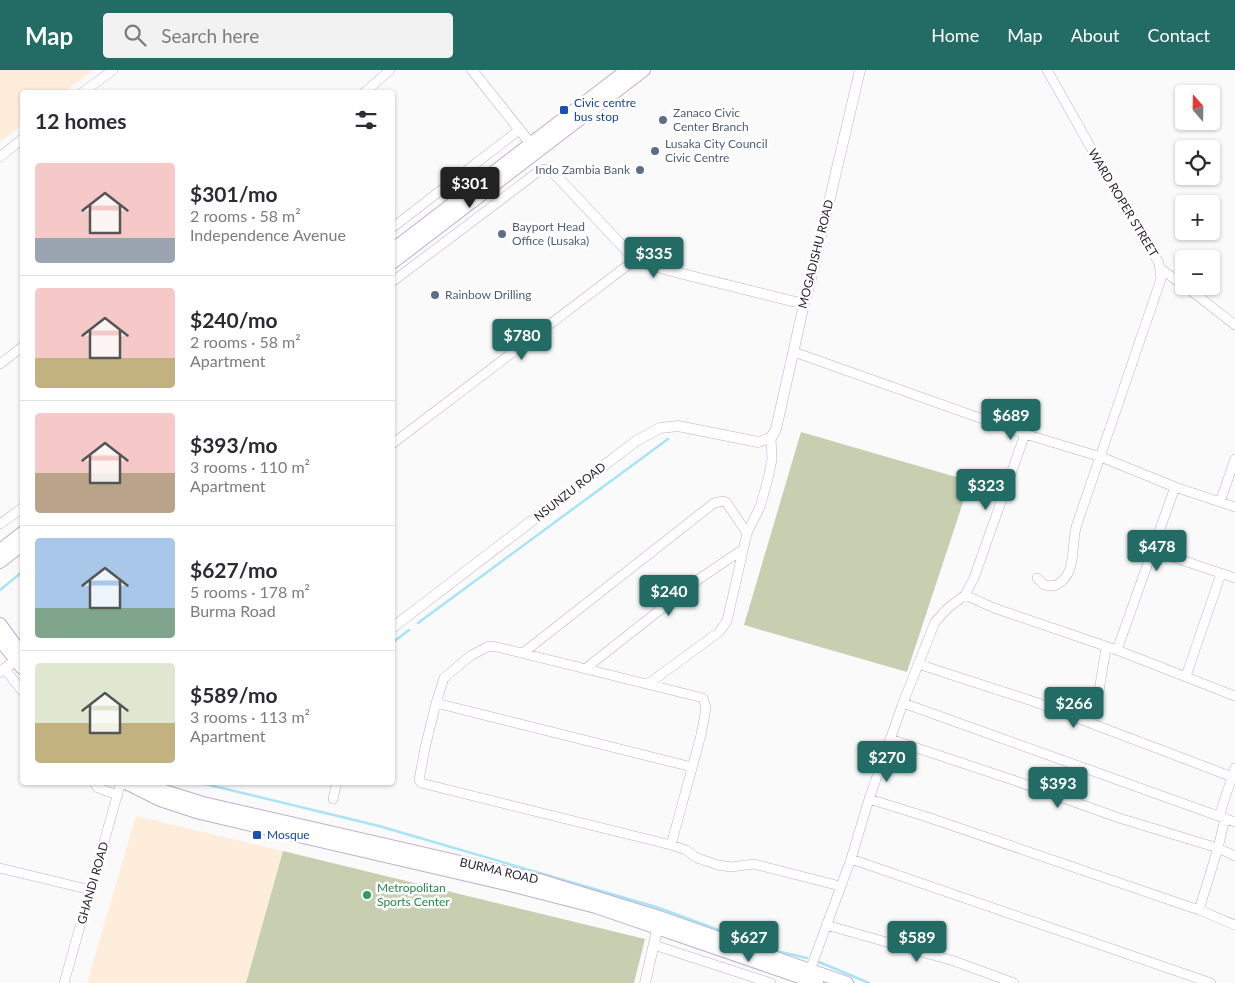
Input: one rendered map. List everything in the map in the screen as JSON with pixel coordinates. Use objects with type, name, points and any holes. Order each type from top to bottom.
[{"type":"main road","points":[[395,248],[626,70]]},
{"type":"main road","points":[[395,261],[644,70]]},
{"type":"main road","points":[[0,550],[20,535]]},
{"type":"main road","points":[[0,562],[20,547]]},
{"type":"main road","points":[[0,624],[20,657]]},
{"type":"main road","points":[[0,640],[20,658]]},
{"type":"main road","name":"BURMA ROAD","points":[[129,785],[160,800],[200,812],[658,922],[847,983]]},
{"type":"main road","name":"BURMA ROAD","points":[[150,785],[203,803],[539,880],[658,922],[817,983]]},
{"type":"street","points":[[87,90],[113,70]]},
{"type":"street","points":[[367,90],[390,70]]},
{"type":"street","points":[[472,70],[531,144]]},
{"type":"street","name":"MOGADISHU ROAD","points":[[771,438],[776,428],[860,70]]},
{"type":"street","name":"WARD ROPER STREET","points":[[1037,578],[1044,585],[1054,586],[1062,580],[1070,569],[1074,552],[1075,528],[1161,283],[1160,268],[1142,233],[1107,176],[1047,70]]},
{"type":"street","points":[[395,226],[520,130]]},
{"type":"street","points":[[0,157],[20,141]]},
{"type":"street","points":[[395,280],[544,169],[552,171],[636,259],[646,264],[686,275],[804,304]]},
{"type":"street","points":[[395,442],[636,259]]},
{"type":"street","points":[[1160,268],[1175,279]]},
{"type":"street","points":[[1196,295],[1235,325]]},
{"type":"street","points":[[0,364],[20,349]]},
{"type":"street","points":[[794,352],[1025,434],[1100,457],[1176,487],[1235,507]]},
{"type":"street","name":"NSUNZU ROAD","points":[[395,626],[598,470],[648,434],[668,426],[678,426],[758,442],[771,438]]},
{"type":"street","points":[[810,970],[918,664],[935,622],[948,608],[966,595],[980,566],[1025,434]]},
{"type":"street","points":[[648,684],[714,636],[723,627],[729,614],[746,533],[760,507],[766,486],[772,459],[771,438]]},
{"type":"street","points":[[1220,502],[1235,459]]},
{"type":"street","points":[[1117,650],[1176,487]]},
{"type":"street","points":[[523,653],[714,503],[726,502],[746,533]]},
{"type":"street","points":[[0,524],[20,509]]},
{"type":"street","points":[[585,669],[699,579],[742,550]]},
{"type":"street","points":[[1152,550],[1235,578]]},
{"type":"street","points":[[1186,676],[1220,574]]},
{"type":"street","points":[[966,595],[994,608],[1106,648],[1117,650],[1235,696]]},
{"type":"street","points":[[671,845],[706,708],[705,700],[701,697],[489,646],[475,653],[444,678],[425,748],[419,780],[421,783],[671,845],[686,850],[697,858],[718,865],[731,867],[754,864],[840,886]]},
{"type":"street","points":[[1089,722],[1098,698],[1106,648]]},
{"type":"street","points":[[20,660],[2,671],[20,689]]},
{"type":"street","points":[[918,664],[1035,702],[1234,778]]},
{"type":"street","points":[[436,703],[692,767]]},
{"type":"street","points":[[903,703],[1235,822]]},
{"type":"street","points":[[890,739],[1119,818],[1218,848],[1235,856]]},
{"type":"street","points":[[1199,910],[1218,848],[1222,817],[1234,778],[1235,768]]},
{"type":"street","points":[[96,785],[98,788],[118,795]]},
{"type":"street","name":"GHANDI ROAD","points":[[64,983],[122,785]]},
{"type":"street","points":[[333,799],[336,785]]},
{"type":"street","points":[[869,799],[1199,910],[1235,925]]},
{"type":"street","points":[[851,858],[1210,983]]},
{"type":"street","points":[[0,868],[90,890]]},
{"type":"street","points":[[644,983],[658,922]]},
{"type":"street","points":[[826,925],[954,961],[1014,983]]},
{"type":"street","points":[[654,945],[771,983]]},
{"type":"shaded area","points":[[0,70],[93,70],[67,90],[20,90],[20,127],[0,142]]},
{"type":"shaded area","points":[[136,816],[283,851],[246,983],[87,983]]},
{"type":"green space","points":[[801,432],[970,481],[907,672],[744,625]]},
{"type":"green space","name":"Metropolitan Sports Center","points":[[283,851],[645,939],[634,983],[246,983]]},
{"type":"waterway","points":[[418,623],[668,439]]},
{"type":"waterway","points":[[0,590],[20,574]]},
{"type":"waterway","points":[[395,641],[409,630]]},
{"type":"waterway","points":[[209,785],[379,826],[656,907],[776,951],[807,958]]},
{"type":"waterway","points":[[819,962],[869,983]]},
{"type":"place","name":"Civic centre bus stop","points":[[564,110]]},
{"type":"place","name":"Zanaco Civic Center Branch","points":[[663,120]]},
{"type":"place","name":"Lusaka City Council Civic Centre","points":[[655,151]]},
{"type":"place","name":"Indo Zambia Bank","points":[[640,170]]},
{"type":"place","name":"Bayport Head Office (Lusaka)","points":[[502,234]]},
{"type":"place","name":"Rainbow Drilling","points":[[435,295]]},
{"type":"place","name":"Mosque","points":[[257,835]]},
{"type":"place","name":"Metropolitan Sports Center","points":[[367,895]]}]
